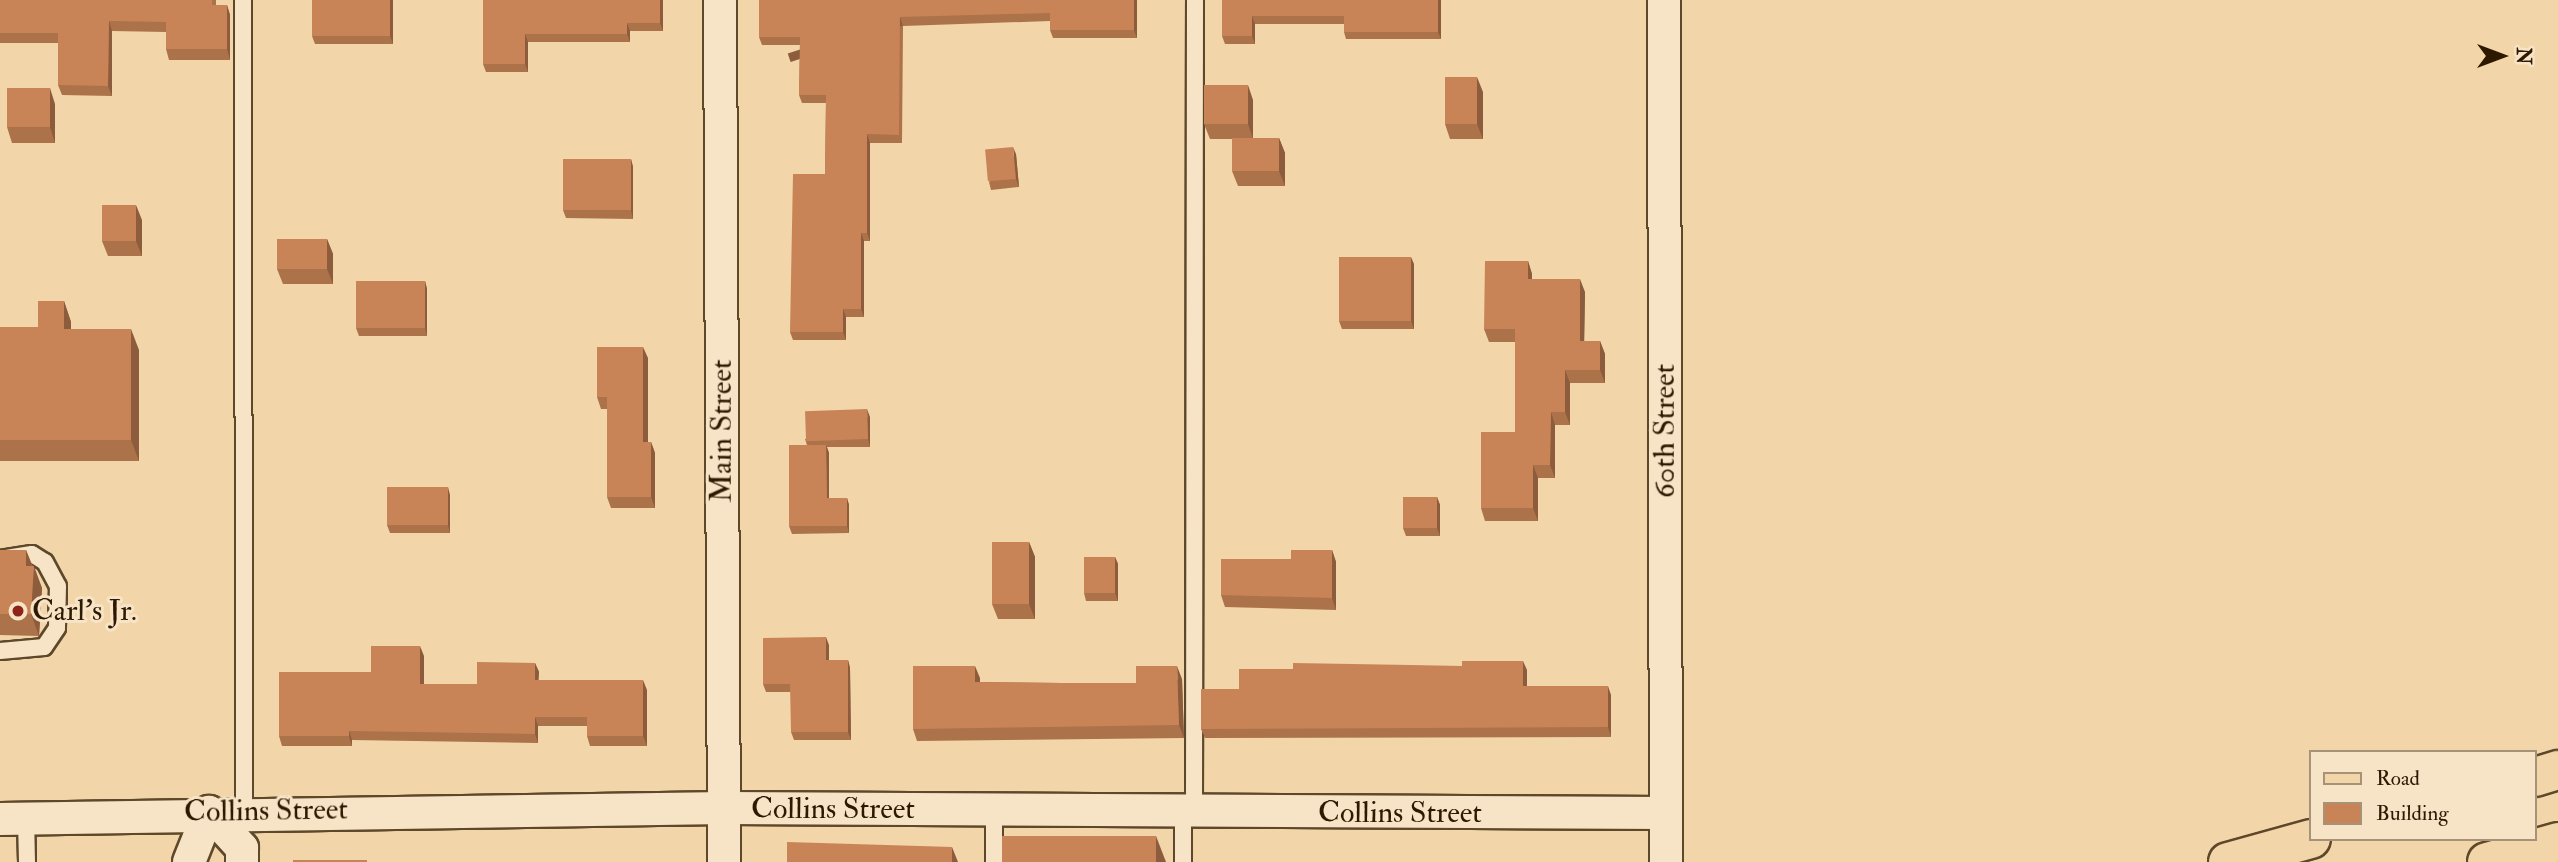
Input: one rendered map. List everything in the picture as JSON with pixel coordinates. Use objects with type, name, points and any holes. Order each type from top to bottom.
[{"type":"main road","points":[[2537,776],[2558,770]]},
{"type":"main road","points":[[2228,862],[2310,839]]},
{"type":"main road","points":[[2487,862],[2558,842]]},
{"type":"street","name":"Main Street","points":[[720,0],[724,862]]},
{"type":"street","name":"60th Street","points":[[1664,0],[1666,862]]},
{"type":"street","name":"Collins Street","points":[[13,818],[244,811],[725,808],[1666,813]]},
{"type":"street","points":[[190,862],[209,812],[242,848],[242,862]]},
{"type":"lane","points":[[243,0],[244,811]]},
{"type":"lane","points":[[1183,862],[1189,812],[1195,0]]},
{"type":"lane","points":[[0,559],[32,554],[45,562],[58,586],[57,628],[44,647],[0,652]]},
{"type":"lane","points":[[994,810],[994,862]]},
{"type":"lane","points":[[13,818],[27,862]]},
{"type":"building","points":[[0,0],[212,0],[212,5],[227,5],[227,49],[166,49],[166,22],[109,21],[108,86],[58,85],[58,33],[0,33]]},
{"type":"building","points":[[312,0],[390,0],[390,36],[312,36]]},
{"type":"building","points":[[483,0],[660,0],[660,23],[627,23],[627,34],[525,34],[525,64],[483,64]]},
{"type":"building","points":[[759,0],[1134,0],[1134,30],[1050,30],[1050,13],[900,17],[899,135],[867,134],[867,233],[861,233],[861,309],[843,309],[843,332],[790,332],[793,174],[825,174],[826,95],[799,95],[800,37],[759,37]]},
{"type":"building","points":[[1222,0],[1438,0],[1438,32],[1344,32],[1344,16],[1252,16],[1252,36],[1222,36]]},
{"type":"building","points":[[1445,77],[1477,77],[1477,124],[1445,124]]},
{"type":"building","points":[[1204,85],[1248,85],[1248,124],[1204,124]]},
{"type":"building","points":[[7,88],[50,88],[50,127],[7,127]]},
{"type":"building","points":[[1232,138],[1279,138],[1279,171],[1232,171]]},
{"type":"building","points":[[1013,147],[1016,179],[988,181],[985,149]]},
{"type":"building","points":[[563,159],[631,159],[631,210],[563,210]]},
{"type":"building","points":[[102,205],[136,205],[136,241],[102,241]]},
{"type":"building","points":[[277,239],[327,239],[327,269],[277,269]]},
{"type":"building","points":[[1339,257],[1411,257],[1411,321],[1339,321]]},
{"type":"building","points":[[1485,261],[1528,261],[1528,279],[1580,279],[1580,341],[1600,341],[1600,370],[1565,370],[1565,412],[1551,412],[1550,465],[1533,465],[1533,508],[1481,508],[1481,432],[1515,432],[1515,329],[1484,329]]},
{"type":"building","points":[[356,281],[425,281],[425,328],[356,328]]},
{"type":"building","points":[[38,301],[64,301],[64,329],[131,329],[131,440],[0,440],[0,327],[38,327]]},
{"type":"building","points":[[597,347],[643,347],[643,442],[651,442],[651,497],[607,497],[607,397],[597,397]]},
{"type":"building","points":[[867,409],[868,439],[806,441],[805,411]]},
{"type":"building","points":[[789,445],[826,445],[827,498],[847,498],[847,526],[789,526]]},
{"type":"building","points":[[387,487],[448,487],[448,525],[387,525]]},
{"type":"building","points":[[1403,497],[1437,497],[1437,528],[1403,528]]},
{"type":"building","points":[[992,542],[1029,542],[1029,604],[992,604]]},
{"type":"building","points":[[0,550],[26,550],[26,566],[34,566],[31,614],[0,614]]},
{"type":"building","points":[[1291,550],[1332,550],[1332,598],[1221,595],[1221,559],[1291,559]]},
{"type":"building","points":[[1084,557],[1115,557],[1115,593],[1084,593]]},
{"type":"building","points":[[826,637],[826,660],[848,660],[848,732],[791,732],[790,684],[763,684],[763,638]]},
{"type":"building","points":[[371,646],[420,646],[420,684],[477,684],[477,662],[535,663],[535,680],[643,680],[643,736],[587,736],[587,717],[535,717],[535,734],[349,731],[349,736],[279,736],[279,672],[371,672]]},
{"type":"building","points":[[1462,661],[1523,661],[1523,686],[1608,686],[1608,727],[1201,729],[1201,689],[1239,689],[1239,669],[1293,669],[1293,663],[1462,666]]},
{"type":"building","points":[[913,666],[975,666],[975,682],[1136,683],[1136,666],[1177,666],[1179,725],[913,729]]},
{"type":"building","points":[[1002,836],[1156,836],[1156,862],[1002,862]]},
{"type":"building","points":[[787,842],[952,847],[952,862],[787,862]]},
{"type":"building","points":[[293,860],[367,862],[293,862]]},
{"type":"place","name":"Carl's Jr.","points":[[18,611]]}]
